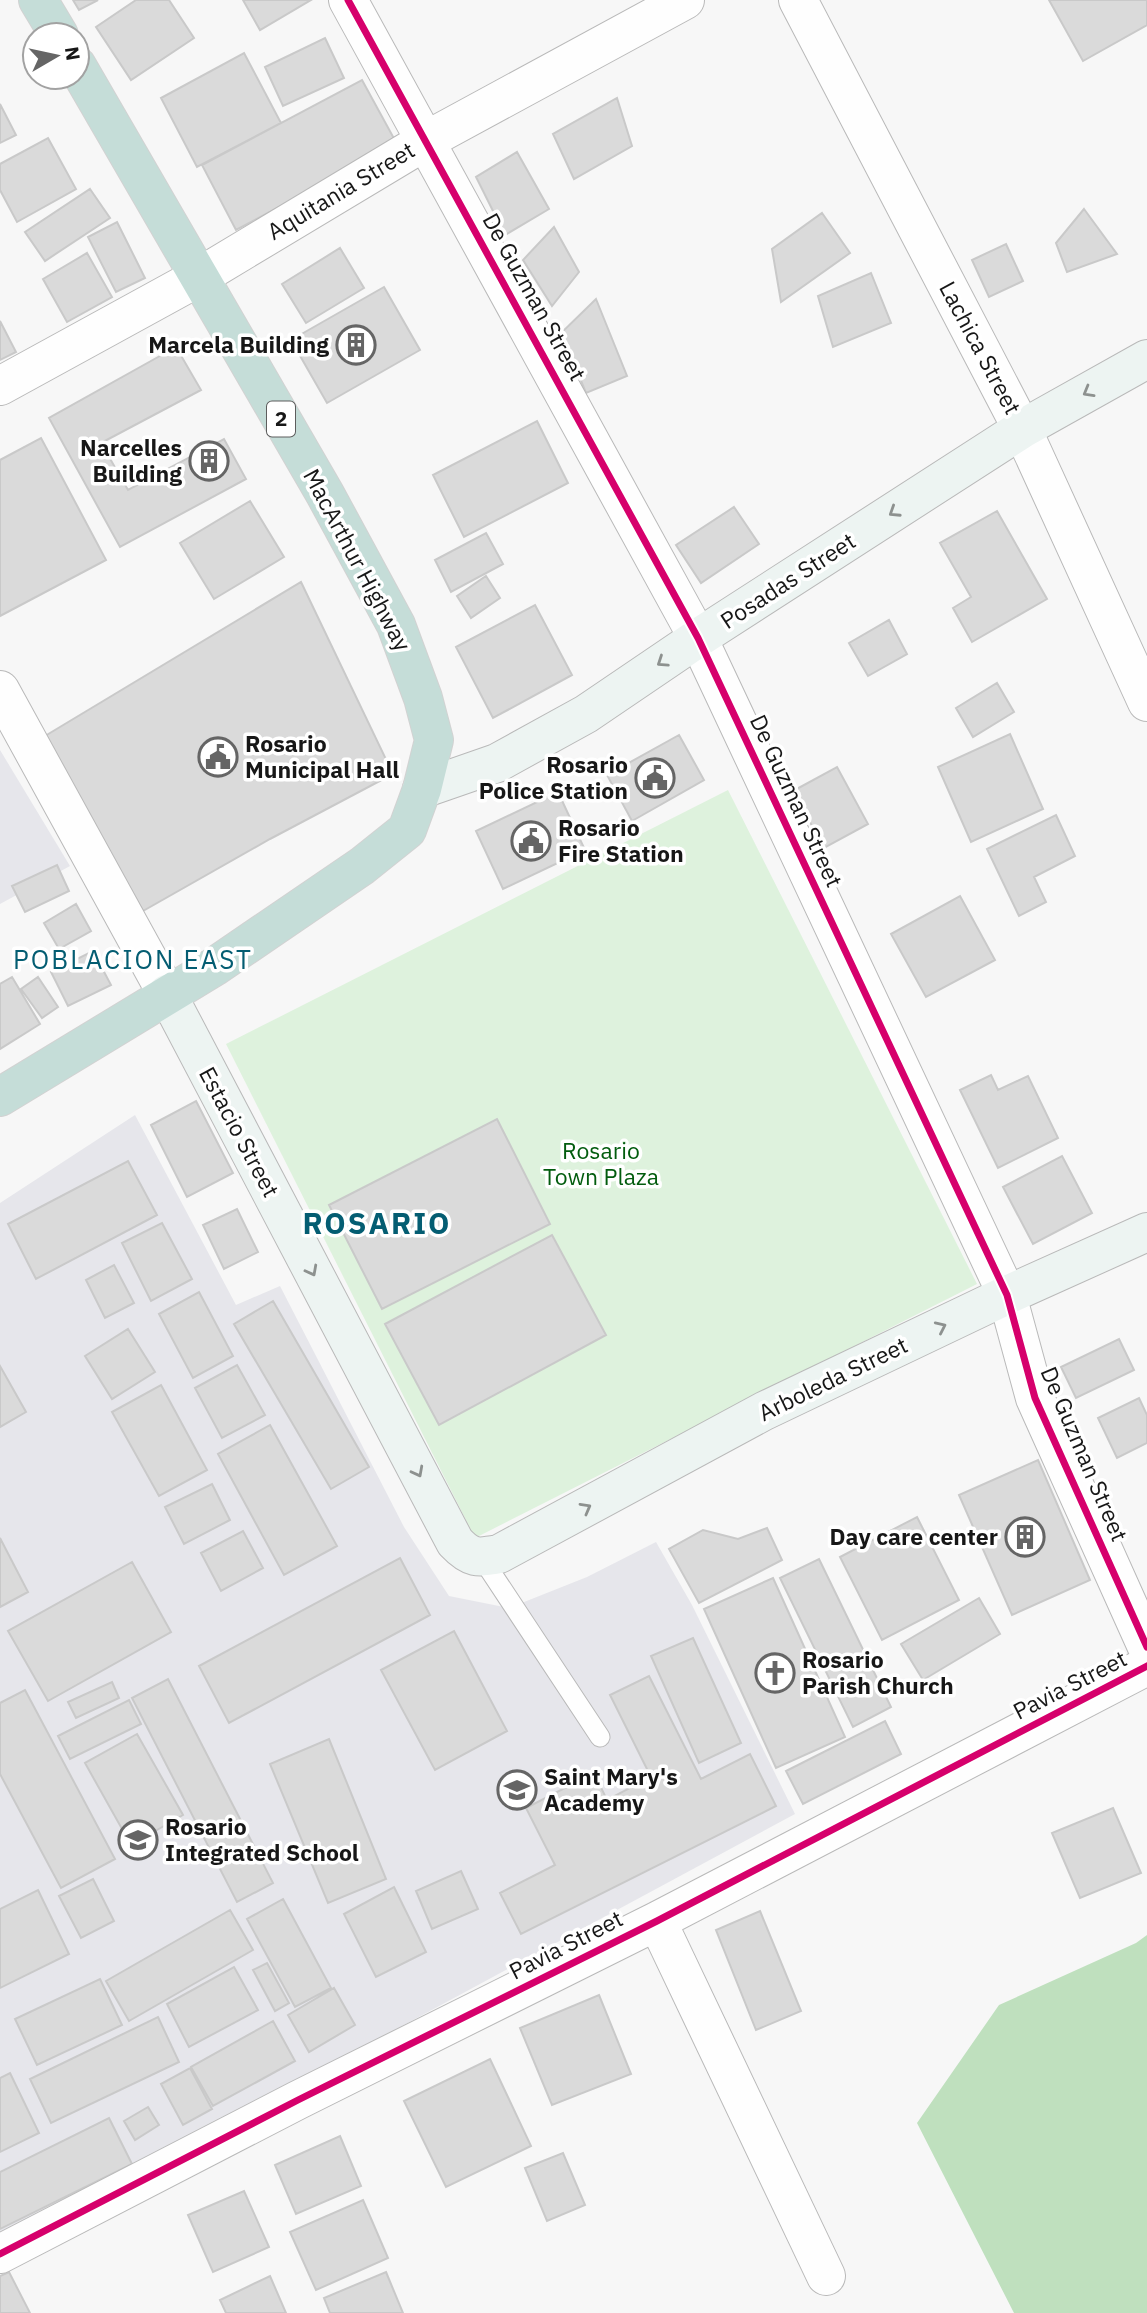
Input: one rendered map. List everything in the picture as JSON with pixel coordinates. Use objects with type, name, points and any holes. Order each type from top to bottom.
[{"type":"highway","points":[[38,0],[51,21]]},
{"type":"highway","name":"MacArthur Highway","points":[[0,1097],[214,967],[362,866],[407,830],[422,789],[434,740],[423,698],[396,625],[318,482],[91,90]]},
{"type":"main road","name":"Posadas Street","points":[[422,789],[497,763],[586,714],[698,638],[1022,429],[1147,359]]},
{"type":"main road","name":"Estacio Street","points":[[167,994],[455,1542],[466,1554],[481,1557]]},
{"type":"main road","name":"Arboleda Street","points":[[481,1557],[499,1554],[526,1541],[764,1411],[1007,1295],[1147,1232]]},
{"type":"street","name":"De Guzman Street","points":[[348,0],[698,638],[1007,1295],[1035,1398],[1147,1647]]},
{"type":"street","name":"Aquitania Street","points":[[0,386],[199,277],[426,140],[685,0]]},
{"type":"street","name":"Lachica Street","points":[[798,0],[1022,429],[1147,702]]},
{"type":"street","name":"Estacio Street","points":[[0,690],[167,994]]},
{"type":"street","name":"Pavia Street","points":[[0,2254],[310,2094],[657,1921],[1147,1666]]},
{"type":"street","points":[[657,1921],[827,2276]]},
{"type":"lane","points":[[481,1557],[600,1738]]},
{"type":"shaded area","points":[[0,750],[70,866],[0,904]]},
{"type":"shaded area","name":"Rosario Integrated School","points":[[135,1115],[236,1305],[280,1286],[404,1527],[449,1596],[509,1608],[587,1577],[656,1542],[692,1605],[795,1814],[0,2243],[0,1203]]},
{"type":"green space","name":"Rosario Town Plaza","points":[[728,790],[977,1284],[475,1538],[226,1044]]},
{"type":"green space","points":[[1147,1935],[1147,2313],[1014,2313],[917,2123],[999,2005],[1136,1943]]},
{"type":"building","points":[[73,0],[98,0],[79,10]]},
{"type":"building","points":[[136,0],[169,0],[194,38],[131,80],[96,27]]},
{"type":"building","points":[[243,0],[311,0],[260,30]]},
{"type":"building","points":[[1049,0],[1147,0],[1147,25],[1083,61]]},
{"type":"building","points":[[325,38],[344,78],[283,106],[265,67]]},
{"type":"building","points":[[244,53],[281,123],[197,167],[161,98]]},
{"type":"building","points":[[362,80],[397,144],[236,230],[202,165]]},
{"type":"building","points":[[617,98],[632,146],[574,179],[553,134]]},
{"type":"building","points":[[0,104],[16,135],[0,143]]},
{"type":"building","points":[[48,138],[76,189],[17,222],[0,190],[0,164]]},
{"type":"building","points":[[517,152],[549,209],[505,235],[476,177]]},
{"type":"building","points":[[90,189],[110,218],[45,261],[25,232]]},
{"type":"building","points":[[1084,209],[1117,254],[1067,272],[1056,243]]},
{"type":"building","points":[[822,213],[850,253],[781,302],[772,249]]},
{"type":"building","points":[[117,222],[145,278],[116,292],[88,237]]},
{"type":"building","points":[[554,227],[579,272],[552,306],[523,260]]},
{"type":"building","points":[[1006,244],[1023,281],[989,297],[972,260]]},
{"type":"building","points":[[340,248],[364,288],[306,323],[282,284]]},
{"type":"building","points":[[87,253],[112,297],[67,322],[43,279]]},
{"type":"building","points":[[871,273],[891,323],[833,347],[818,296]]},
{"type":"building","name":"Marcela Building","points":[[384,287],[420,350],[327,403],[291,340]]},
{"type":"building","points":[[596,299],[627,376],[586,393],[566,344],[556,338]]},
{"type":"building","points":[[0,321],[16,352],[0,360]]},
{"type":"building","name":"Narcelles Building","points":[[176,347],[201,390],[101,443],[128,490],[224,439],[246,479],[120,547],[49,418]]},
{"type":"building","points":[[537,421],[568,483],[464,537],[433,475]]},
{"type":"building","points":[[41,438],[106,560],[0,616],[0,460]]},
{"type":"building","points":[[250,501],[284,557],[214,599],[180,543]]},
{"type":"building","points":[[734,507],[759,544],[701,583],[676,545]]},
{"type":"building","points":[[997,511],[1047,599],[972,642],[953,608],[971,597],[940,543]]},
{"type":"building","points":[[486,533],[503,564],[451,592],[435,560]]},
{"type":"building","points":[[486,576],[500,598],[471,618],[457,596]]},
{"type":"building","name":"Rosario Municipal Hall","points":[[301,582],[393,774],[270,839],[143,911],[40,739]]},
{"type":"building","points":[[535,605],[572,675],[493,718],[456,647]]},
{"type":"building","points":[[889,620],[907,654],[868,676],[849,643]]},
{"type":"building","points":[[997,683],[1014,712],[973,737],[956,708]]},
{"type":"building","points":[[1010,734],[1043,809],[971,842],[938,767]]},
{"type":"building","name":"Rosario Police Station","points":[[679,735],[704,780],[632,821],[607,775]]},
{"type":"building","points":[[837,767],[868,824],[824,848],[793,791]]},
{"type":"building","name":"Rosario Fire Station","points":[[558,792],[585,850],[503,889],[476,831]]},
{"type":"building","points":[[1056,815],[1075,856],[1034,877],[1046,902],[1019,916],[987,849]]},
{"type":"building","points":[[57,865],[69,891],[25,912],[12,886]]},
{"type":"building","points":[[960,896],[995,960],[926,997],[891,934]]},
{"type":"building","points":[[76,904],[91,931],[59,949],[44,923]]},
{"type":"building","points":[[93,951],[111,985],[68,1006],[51,972]]},
{"type":"building","points":[[12,977],[40,1024],[0,1049],[0,984]]},
{"type":"building","points":[[38,977],[58,1007],[42,1018],[21,989]]},
{"type":"building","points":[[991,1075],[998,1090],[1028,1076],[1058,1138],[998,1168],[960,1090]]},
{"type":"building","points":[[196,1101],[233,1173],[187,1197],[151,1125]]},
{"type":"building","points":[[497,1119],[550,1224],[382,1309],[329,1205]]},
{"type":"building","points":[[1062,1156],[1092,1213],[1033,1244],[1003,1187]]},
{"type":"building","points":[[128,1161],[157,1215],[36,1279],[8,1224]]},
{"type":"building","points":[[237,1209],[258,1252],[224,1269],[203,1225]]},
{"type":"building","points":[[162,1223],[192,1279],[151,1301],[122,1243]]},
{"type":"building","points":[[552,1235],[606,1335],[439,1425],[385,1324]]},
{"type":"building","points":[[114,1265],[134,1303],[105,1318],[86,1280]]},
{"type":"building","points":[[199,1292],[233,1356],[193,1378],[159,1314]]},
{"type":"building","points":[[273,1301],[369,1467],[331,1489],[234,1324]]},
{"type":"building","points":[[128,1329],[155,1372],[112,1399],[85,1356]]},
{"type":"building","points":[[1119,1339],[1134,1370],[1076,1398],[1061,1367]]},
{"type":"building","points":[[237,1365],[265,1415],[222,1438],[195,1388]]},
{"type":"building","points":[[0,1366],[26,1412],[0,1427]]},
{"type":"building","points":[[161,1385],[207,1470],[159,1496],[112,1412]]},
{"type":"building","points":[[1139,1398],[1147,1415],[1147,1443],[1117,1458],[1098,1418]]},
{"type":"building","points":[[270,1425],[337,1546],[284,1575],[218,1454]]},
{"type":"building","name":"Day care center","points":[[1038,1460],[1090,1580],[1012,1615],[959,1495]]},
{"type":"building","points":[[212,1484],[230,1520],[184,1544],[165,1507]]},
{"type":"building","points":[[917,1517],[959,1600],[882,1640],[840,1557]]},
{"type":"building","points":[[767,1528],[782,1560],[699,1603],[669,1549],[703,1530],[738,1539]]},
{"type":"building","points":[[243,1531],[263,1568],[221,1591],[201,1553]]},
{"type":"building","points":[[0,1538],[28,1592],[0,1607]]},
{"type":"building","points":[[400,1558],[430,1615],[229,1723],[199,1666]]},
{"type":"building","points":[[819,1559],[891,1707],[853,1727],[780,1578]]},
{"type":"building","points":[[132,1562],[171,1632],[48,1701],[8,1631]]},
{"type":"building","name":"Rosario Parish Church","points":[[773,1578],[845,1737],[776,1768],[704,1609]]},
{"type":"building","points":[[979,1598],[1000,1634],[923,1680],[901,1644]]},
{"type":"building","points":[[454,1631],[507,1731],[435,1770],[381,1670]]},
{"type":"building","points":[[693,1638],[741,1743],[699,1763],[651,1656]]},
{"type":"building","points":[[649,1676],[701,1779],[750,1754],[776,1806],[521,1934],[500,1893],[555,1865],[526,1808],[594,1773],[607,1800],[651,1777],[610,1695]]},
{"type":"building","points":[[168,1679],[273,1883],[237,1902],[132,1698]]},
{"type":"building","points":[[112,1682],[119,1698],[76,1718],[68,1702]]},
{"type":"building","points":[[25,1690],[115,1859],[61,1888],[0,1774],[0,1703]]},
{"type":"building","points":[[129,1700],[141,1724],[70,1759],[58,1736]]},
{"type":"building","points":[[885,1721],[901,1754],[803,1804],[786,1771]]},
{"type":"building","points":[[137,1734],[183,1815],[131,1845],[85,1763]]},
{"type":"building","points":[[329,1739],[386,1879],[328,1903],[270,1764]]},
{"type":"building","points":[[1113,1808],[1141,1873],[1080,1898],[1052,1833]]},
{"type":"building","points":[[461,1871],[478,1909],[432,1929],[416,1891]]},
{"type":"building","points":[[93,1879],[114,1921],[81,1938],[59,1896]]},
{"type":"building","points":[[394,1887],[426,1952],[376,1977],[344,1914]]},
{"type":"building","points":[[38,1890],[69,1954],[0,1988],[0,1909]]},
{"type":"building","points":[[283,1899],[331,1988],[295,2007],[247,1919]]},
{"type":"building","points":[[230,1910],[253,1950],[129,2021],[106,1981]]},
{"type":"building","points":[[760,1911],[801,2011],[756,2030],[716,1930]]},
{"type":"building","points":[[267,1963],[289,2003],[275,2011],[253,1970]]},
{"type":"building","points":[[234,1967],[258,2010],[189,2047],[167,2004]]},
{"type":"building","points":[[100,1979],[122,2025],[37,2065],[15,2019]]},
{"type":"building","points":[[334,1988],[355,2025],[309,2052],[288,2015]]},
{"type":"building","points":[[599,1995],[631,2074],[552,2105],[520,2028]]},
{"type":"building","points":[[158,2017],[179,2062],[51,2123],[30,2079]]},
{"type":"building","points":[[273,2021],[295,2061],[213,2106],[191,2067]]},
{"type":"building","points":[[490,2059],[531,2146],[446,2187],[404,2101]]},
{"type":"building","points":[[190,2068],[212,2109],[183,2125],[161,2084]]},
{"type":"building","points":[[10,2073],[39,2133],[0,2152],[0,2078]]},
{"type":"building","points":[[148,2107],[159,2125],[135,2140],[124,2121]]},
{"type":"building","points":[[109,2118],[132,2164],[0,2229],[0,2172]]},
{"type":"building","points":[[340,2136],[361,2186],[296,2214],[275,2165]]},
{"type":"building","points":[[563,2153],[585,2205],[547,2221],[525,2168]]},
{"type":"building","points":[[244,2191],[269,2247],[213,2272],[188,2215]]},
{"type":"building","points":[[363,2200],[388,2258],[316,2290],[290,2232]]},
{"type":"building","points":[[9,2272],[30,2313],[0,2313],[0,2276]]},
{"type":"building","points":[[386,2272],[403,2313],[330,2313],[324,2298]]},
{"type":"building","points":[[270,2276],[286,2313],[226,2313],[220,2300]]},
{"type":"cycle path","points":[[348,0],[698,638],[1007,1295],[1035,1398],[1147,1647]]},
{"type":"cycle path","points":[[0,2254],[298,2100],[657,1921],[1147,1666]]},
{"type":"place","name":"Marcela Building","points":[[356,345]]},
{"type":"place","name":"Narcelles Building","points":[[209,461]]},
{"type":"place","name":"Rosario Municipal Hall","points":[[218,757]]},
{"type":"place","name":"Rosario Police Station","points":[[655,778]]},
{"type":"place","name":"Rosario Fire Station","points":[[531,841]]},
{"type":"place","name":"Day care center","points":[[1025,1537]]},
{"type":"place","name":"Rosario Parish Church","points":[[775,1673]]},
{"type":"place","name":"Saint Mary's Academy","points":[[517,1790]]},
{"type":"place","name":"Rosario Integrated School","points":[[138,1840]]},
{"type":"district","name":"POBLACION EAST","points":[[133,960]]},
{"type":"district","name":"ROSARIO","points":[[377,1224]]}]
